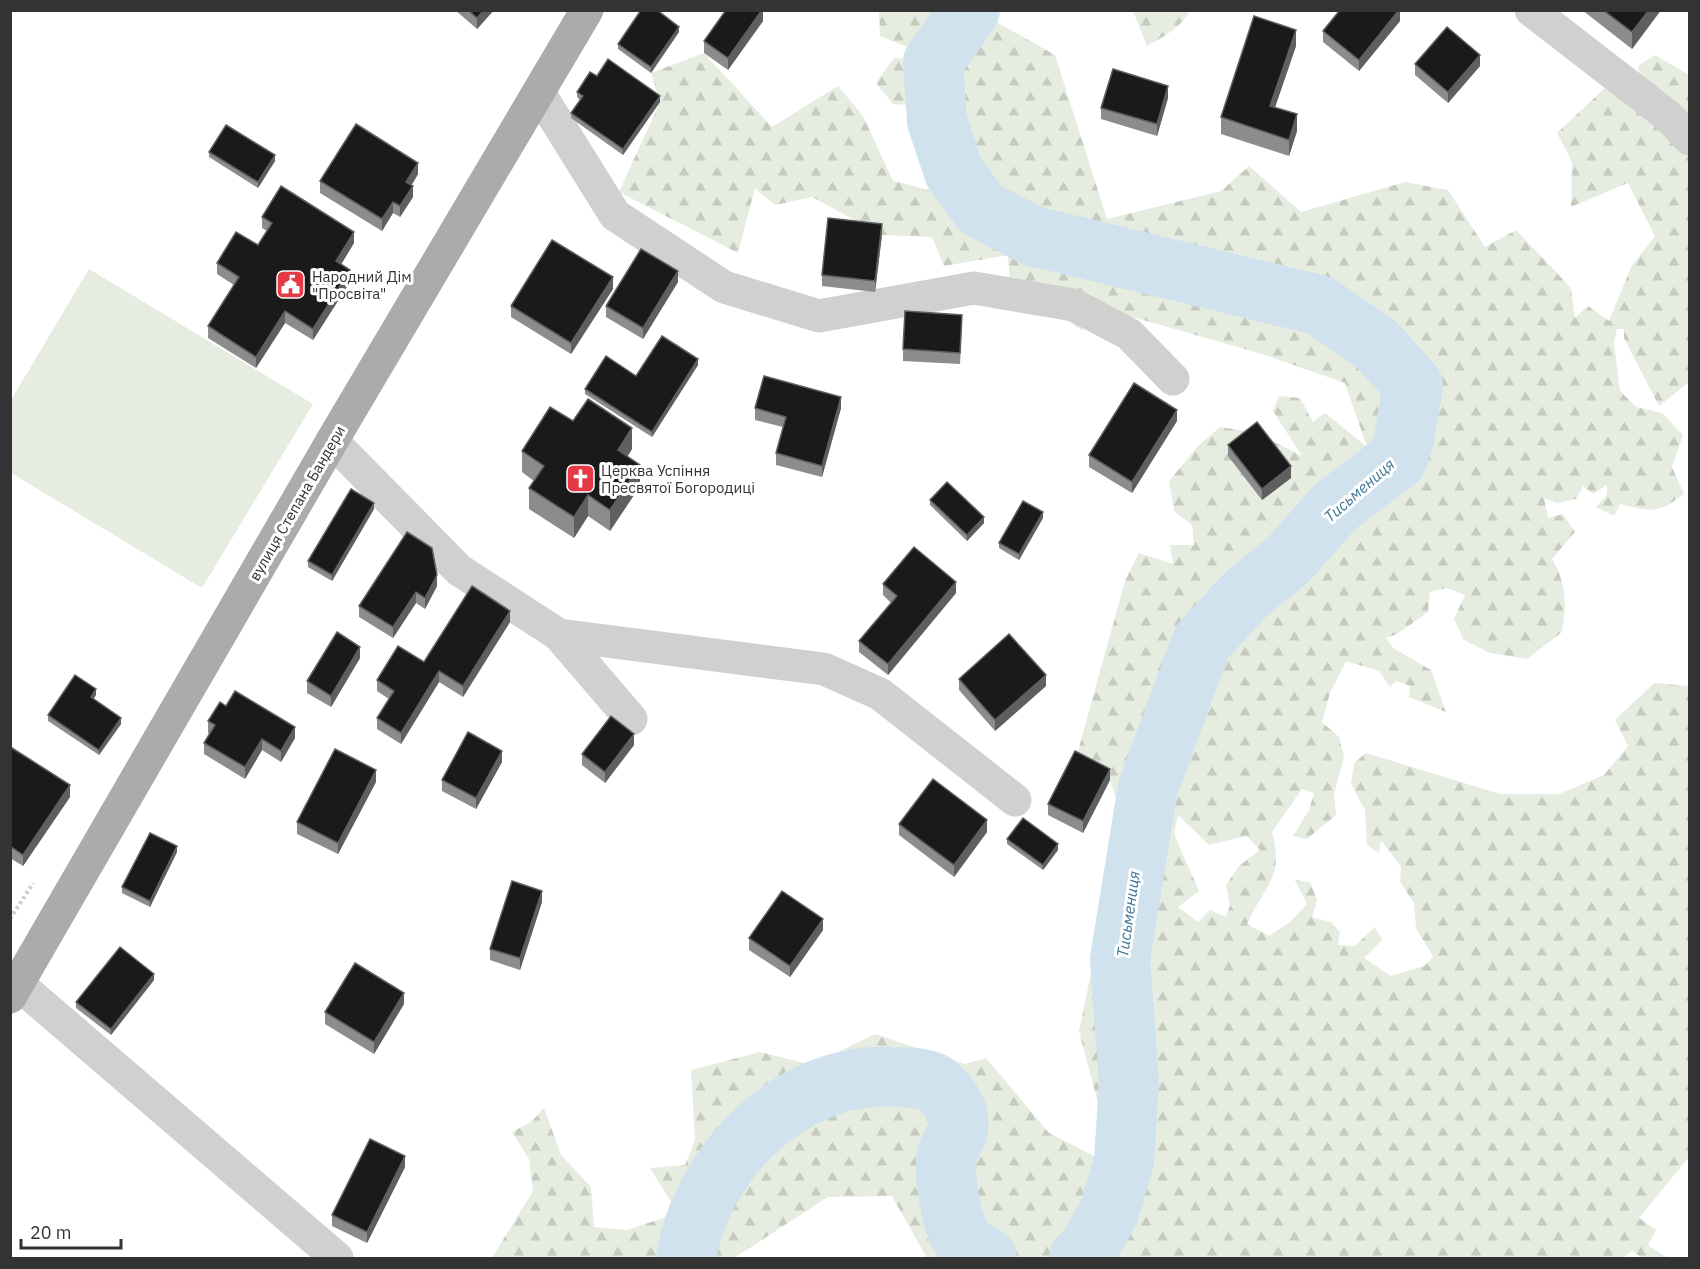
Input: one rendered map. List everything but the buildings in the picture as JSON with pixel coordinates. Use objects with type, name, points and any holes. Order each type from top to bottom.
[{"type":"main road","name":"вулиця Степана Бандери","points":[[14,991],[332,441],[587,10]]},
{"type":"lane","points":[[1531,10],[1668,116],[1689,139]]},
{"type":"lane","points":[[539,93],[615,215],[724,287],[819,316],[975,288],[1074,304],[1129,334],[1173,378]]},
{"type":"lane","points":[[332,441],[459,570],[558,635],[631,719]]},
{"type":"lane","points":[[558,635],[824,669],[880,694],[1015,800]]},
{"type":"lane","points":[[14,991],[337,1258]]},
{"type":"path","points":[[10,919],[33,883]]},
{"type":"green space","points":[[1133,10],[1189,11],[1177,27],[1147,46]]},
{"type":"green space","points":[[879,11],[996,11],[991,19],[1055,55],[1107,219],[1221,191],[1249,166],[1301,212],[1405,182],[1448,190],[1485,247],[1516,230],[1571,288],[1575,318],[1588,306],[1609,321],[1631,267],[1655,236],[1628,183],[1571,207],[1572,162],[1557,133],[1610,83],[1641,84],[1638,66],[1655,55],[1689,75],[1689,382],[1659,406],[1624,338],[1624,329],[1617,329],[1614,343],[1620,391],[1636,407],[1662,413],[1683,435],[1672,467],[1684,494],[1667,505],[1654,509],[1639,509],[1620,504],[1614,516],[1596,507],[1607,495],[1607,485],[1593,494],[1583,486],[1576,499],[1557,503],[1544,498],[1548,518],[1563,514],[1575,532],[1552,559],[1563,585],[1565,612],[1562,632],[1527,659],[1490,653],[1464,640],[1454,619],[1465,595],[1447,588],[1430,592],[1428,612],[1397,634],[1386,638],[1393,648],[1431,670],[1446,712],[1409,697],[1410,686],[1396,681],[1390,687],[1379,671],[1346,661],[1330,693],[1322,722],[1339,737],[1344,757],[1334,794],[1336,815],[1307,839],[1293,836],[1309,810],[1314,793],[1302,789],[1272,832],[1276,860],[1274,871],[1271,881],[1247,924],[1269,936],[1290,922],[1307,904],[1295,880],[1310,882],[1317,900],[1312,917],[1331,922],[1340,932],[1338,945],[1355,946],[1375,927],[1382,940],[1364,958],[1391,976],[1424,966],[1433,957],[1416,928],[1414,903],[1400,882],[1401,867],[1381,840],[1379,853],[1367,845],[1365,810],[1351,784],[1354,763],[1366,753],[1500,794],[1559,794],[1604,775],[1628,746],[1615,720],[1654,683],[1689,686],[1689,1157],[1639,1218],[1656,1230],[1648,1245],[1668,1258],[1642,1258],[1632,1251],[1623,1258],[927,1258],[892,1196],[828,1197],[734,1258],[492,1258],[533,1191],[529,1159],[512,1132],[531,1122],[544,1108],[561,1155],[591,1187],[594,1227],[627,1230],[678,1213],[650,1168],[685,1165],[695,1140],[691,1070],[760,1052],[812,1065],[875,1034],[965,1064],[986,1058],[1049,1133],[1104,1161],[1100,1111],[1079,1031],[1123,820],[1110,780],[1075,762],[1125,581],[1139,553],[1173,564],[1170,545],[1194,545],[1192,525],[1174,511],[1169,481],[1199,445],[1220,427],[1257,433],[1302,456],[1273,411],[1279,396],[1300,398],[1313,422],[1325,413],[1367,447],[1345,383],[1262,354],[1112,311],[1082,330],[1010,284],[1008,255],[944,266],[932,237],[882,235],[812,197],[775,205],[755,188],[738,253],[619,192],[660,102],[651,73],[704,53],[772,127],[838,86],[863,116],[893,181],[949,195],[947,107],[893,104],[876,83],[894,58],[942,61],[880,36]],"holes":[[[1178,815],[1209,845],[1247,836],[1260,850],[1239,866],[1226,885],[1230,905],[1226,917],[1210,910],[1198,922],[1178,907],[1199,891],[1174,834]]]},
{"type":"green space","points":[[89,269],[313,404],[202,588],[11,473],[11,400]]},
{"type":"waterway","name":"Тисьмениця","points":[[970,10],[933,62],[937,121],[954,172],[981,209],[1033,236],[1319,305],[1376,344],[1413,385],[1404,439],[1397,460],[1335,507],[1290,558],[1244,596],[1202,642],[1148,787],[1120,959],[1129,1083],[1124,1161],[1109,1212],[1088,1249],[1079,1258]]},
{"type":"waterway","name":"Тисьмениця","points":[[686,1258],[695,1223],[710,1189],[731,1158],[756,1130],[785,1107],[818,1090],[853,1080],[890,1077],[916,1078],[934,1083],[954,1105],[958,1117],[958,1129],[948,1151],[946,1162],[951,1210],[962,1239],[987,1258]]},
{"type":"place","name":"Народний Дім \"Просвіта\"","points":[[291,285]]},
{"type":"place","name":"Церква Успіння Пресвятої Богородиці","points":[[580,479]]}]
